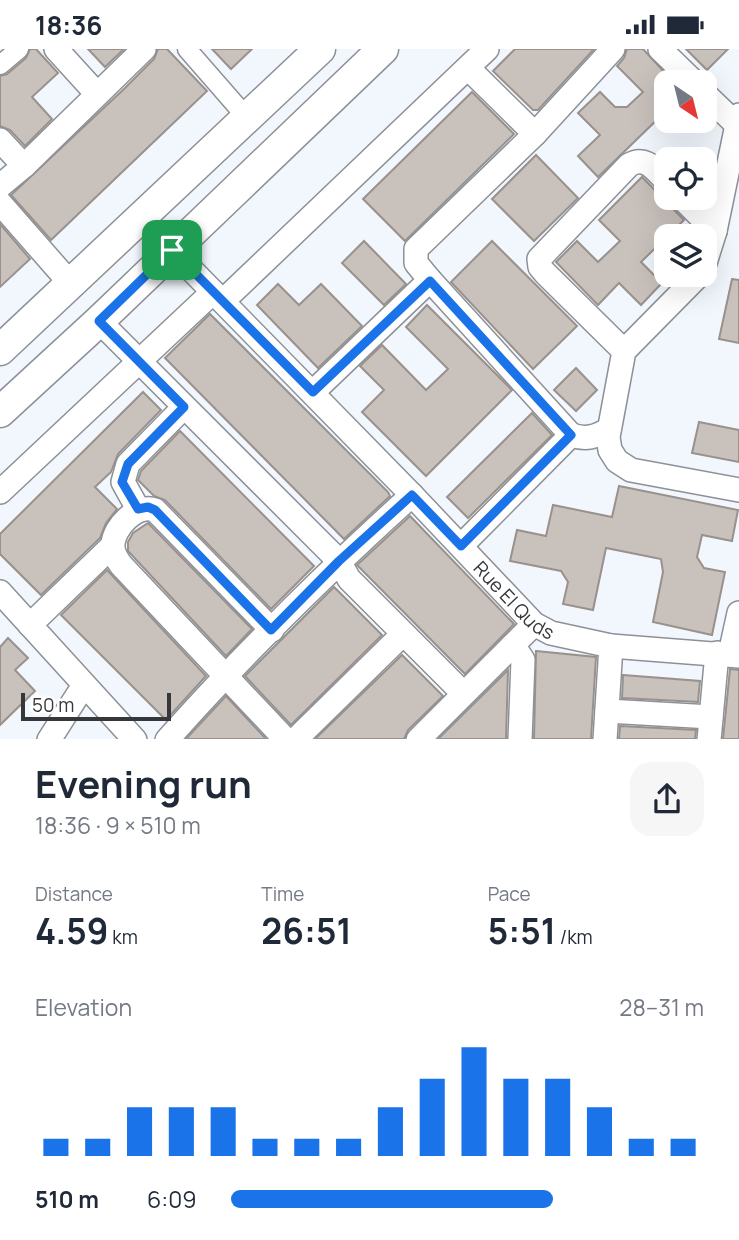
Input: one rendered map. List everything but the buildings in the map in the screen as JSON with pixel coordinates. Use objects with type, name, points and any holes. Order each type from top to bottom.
[{"type":"street","points":[[0,65],[19,49]]},
{"type":"street","points":[[56,49],[97,93]]},
{"type":"street","points":[[0,187],[144,49]]},
{"type":"street","points":[[187,49],[248,119]]},
{"type":"street","points":[[0,350],[320,49]]},
{"type":"street","points":[[0,412],[383,49]]},
{"type":"street","points":[[0,492],[139,362],[218,296],[487,49]]},
{"type":"street","points":[[609,429],[597,436],[582,439],[571,435],[430,281],[416,263],[416,249],[535,134],[613,49]]},
{"type":"street","points":[[660,49],[682,70]]},
{"type":"street","points":[[468,68],[535,134]]},
{"type":"street","points":[[716,224],[738,120],[718,104]]},
{"type":"street","points":[[0,141],[24,166]]},
{"type":"street","points":[[624,351],[545,273],[540,267],[539,259],[629,165],[636,161],[646,162],[654,170]]},
{"type":"street","points":[[0,203],[70,282]]},
{"type":"street","points":[[694,210],[708,224]]},
{"type":"street","name":"Rue El Quds","points":[[172,250],[313,392],[534,624],[551,633],[611,646],[729,654]]},
{"type":"street","points":[[313,392],[430,281]]},
{"type":"street","points":[[687,287],[624,351],[609,429],[610,450],[617,461],[631,470],[739,491]]},
{"type":"street","points":[[99,321],[339,561],[349,579],[463,694]]},
{"type":"street","points":[[138,509],[122,482],[128,464],[184,407]]},
{"type":"street","points":[[461,546],[571,435]]},
{"type":"street","points":[[168,739],[225,674],[339,561],[412,495]]},
{"type":"street","points":[[271,630],[155,510],[148,507],[138,509],[114,536],[112,546],[121,565],[285,739]]},
{"type":"street","points":[[30,625],[112,546]]},
{"type":"street","points":[[0,592],[134,739]]},
{"type":"street","points":[[607,711],[710,728],[739,613]]},
{"type":"street","points":[[419,739],[534,624]]},
{"type":"street","points":[[296,739],[403,634]]},
{"type":"street","points":[[513,645],[523,660],[520,739]]},
{"type":"street","points":[[605,739],[611,646]]},
{"type":"street","points":[[50,739],[84,685]]},
{"type":"route","points":[[172,250],[313,392],[430,281],[571,435],[461,546],[412,495],[339,561],[271,630],[155,510],[148,507],[138,509],[122,482],[128,464],[184,407],[99,321],[172,250]]}]
